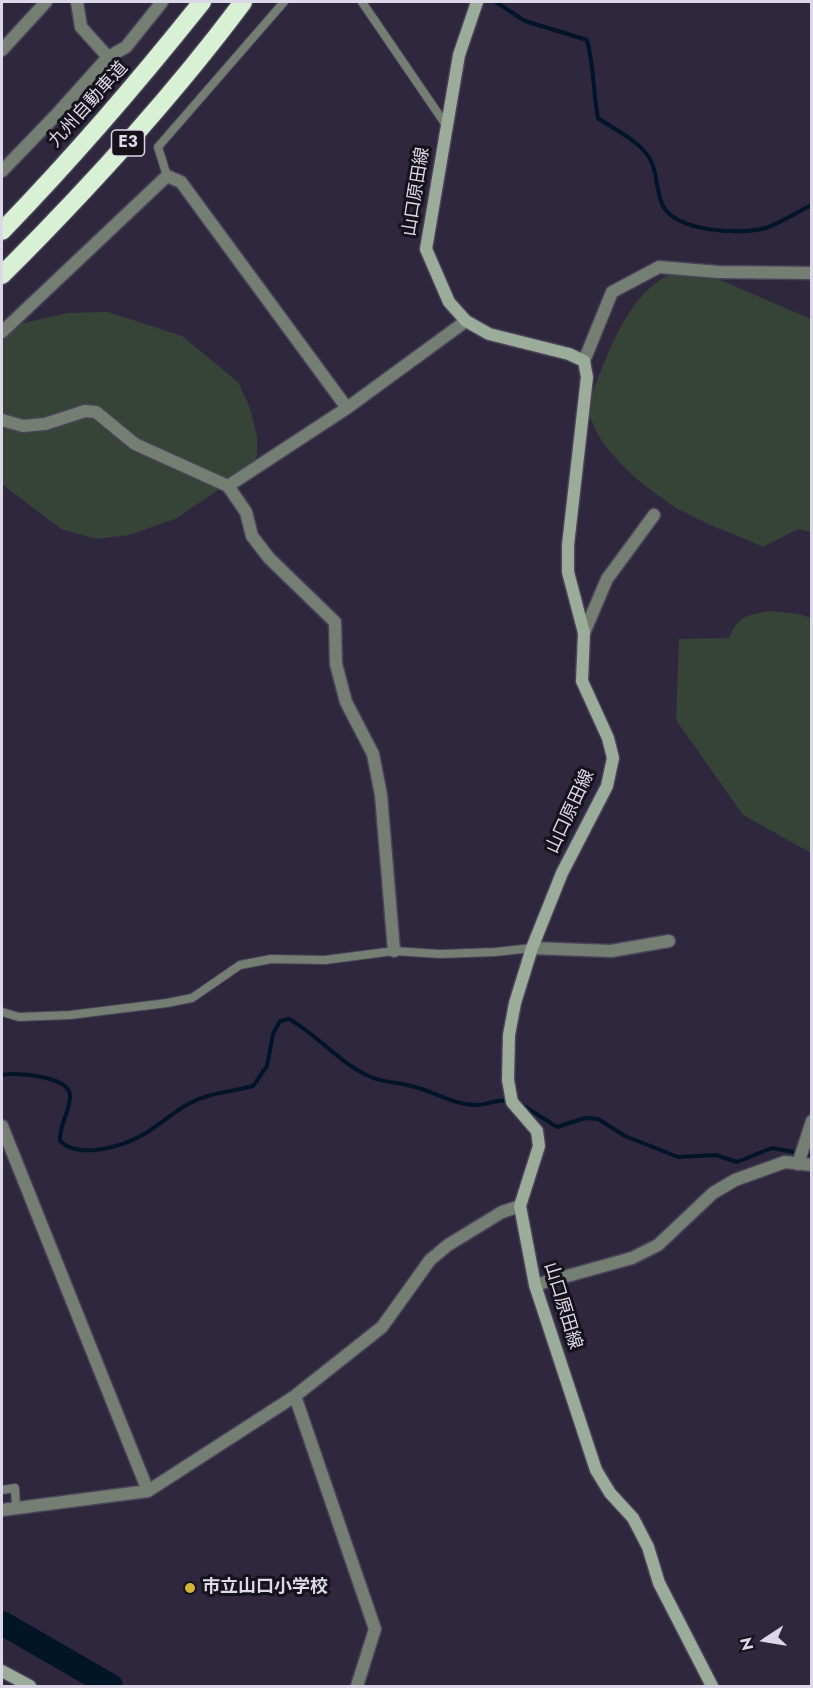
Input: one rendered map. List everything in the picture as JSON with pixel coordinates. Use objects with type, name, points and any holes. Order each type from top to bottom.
[{"type":"highway","name":"九州自動車道","points":[[2,231],[138,82],[202,2]]},
{"type":"highway","name":"E3","points":[[2,275],[65,212],[166,101],[243,2]]},
{"type":"main road","name":"山口原田線","points":[[477,2],[459,55],[426,249],[449,302],[466,321],[489,334],[569,354],[584,361],[587,377],[568,545],[570,580],[584,633],[582,681],[608,738],[613,758],[607,786],[562,873],[532,948],[515,1003],[509,1035],[508,1080],[512,1102],[537,1131],[539,1146],[520,1206],[535,1285],[596,1470],[610,1493],[633,1518],[648,1547],[659,1583],[712,1686]]},
{"type":"main road","points":[[2,1671],[30,1686]]},
{"type":"street","points":[[2,50],[46,2]]},
{"type":"street","points":[[77,2],[81,27],[108,57]]},
{"type":"street","points":[[2,171],[108,57],[126,47],[162,2]]},
{"type":"street","points":[[2,332],[167,176],[181,182],[347,408]]},
{"type":"street","points":[[584,361],[612,292],[658,267],[718,272],[812,273]]},
{"type":"street","points":[[228,486],[347,408],[466,321]]},
{"type":"street","points":[[2,420],[23,426],[45,424],[84,411],[96,412],[135,444],[228,486],[246,512],[252,536],[269,558],[335,622],[336,664],[344,693],[373,754],[381,795],[394,951]]},
{"type":"street","points":[[584,633],[607,579],[654,515]]},
{"type":"street","points":[[532,948],[611,951],[669,941]]},
{"type":"street","points":[[798,1164],[812,1121]]},
{"type":"street","points":[[2,1126],[148,1491]]},
{"type":"street","points":[[535,1285],[632,1258],[658,1245],[713,1194],[735,1180],[785,1162],[812,1165]]},
{"type":"street","points":[[2,1510],[148,1491],[295,1396],[382,1327],[430,1260],[448,1245],[502,1212],[520,1206]]},
{"type":"street","points":[[295,1396],[375,1629],[357,1686]]},
{"type":"lane","points":[[167,176],[158,147],[284,2]]},
{"type":"lane","points":[[362,2],[446,125]]},
{"type":"lane","points":[[2,1012],[19,1017],[70,1015],[167,1003],[192,998],[240,965],[271,959],[325,960],[394,951],[440,954],[532,948]]},
{"type":"lane","points":[[2,1491],[15,1488],[16,1508]]},
{"type":"green space","points":[[704,273],[811,319],[811,532],[798,529],[763,547],[682,511],[639,480],[624,467],[600,437],[592,422],[588,406],[618,332],[641,297],[655,283],[671,274]]},
{"type":"green space","points":[[108,312],[182,336],[238,382],[250,408],[257,437],[257,456],[248,470],[175,519],[129,535],[96,539],[61,529],[2,484],[2,328],[68,313]]},
{"type":"green space","points":[[771,611],[799,614],[811,618],[811,853],[743,815],[676,720],[679,639],[729,638],[740,620]]},
{"type":"waterway","points":[[496,2],[525,21],[587,40],[598,118],[635,142],[647,154],[653,166],[661,201],[670,215],[695,226],[741,231],[766,228],[812,205]]},
{"type":"waterway","points":[[2,1075],[18,1074],[61,1083],[67,1089],[70,1101],[61,1129],[60,1141],[78,1150],[102,1149],[125,1143],[198,1099],[253,1086],[267,1066],[273,1034],[280,1021],[289,1019],[349,1065],[376,1079],[419,1088],[468,1104],[481,1105],[501,1100],[509,1101]]},
{"type":"waterway","points":[[519,1103],[557,1127],[585,1118],[598,1119],[625,1136],[678,1157],[716,1155],[737,1162],[772,1148],[812,1155]]},
{"type":"waterway","points":[[2,1623],[111,1686]]},
{"type":"place","name":"市立山口小学校","points":[[190,1588]]}]
